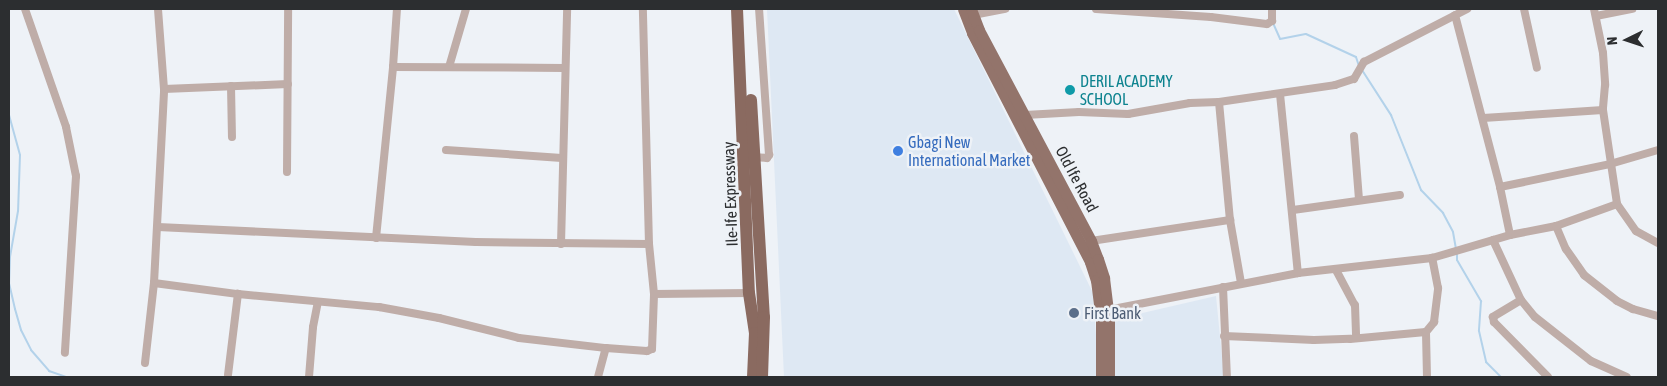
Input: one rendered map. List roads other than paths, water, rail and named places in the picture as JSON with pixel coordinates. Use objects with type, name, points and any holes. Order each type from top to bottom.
[{"type":"highway","name":"Ile-Ife Expressway","points":[[737,9],[750,293],[755,333],[753,377]]},
{"type":"highway","name":"Ile-Ife Expressway","points":[[745,9],[764,317],[762,377]]},
{"type":"main road","name":"Old Ife Road","points":[[963,9],[972,33],[1091,242],[1104,278],[1108,310],[1109,377]]},
{"type":"main road","name":"Old Ife Road","points":[[972,12],[1024,115],[1090,262],[1096,280],[1101,320],[1101,377]]},
{"type":"street","points":[[25,9],[62,111],[76,176],[65,353]]},
{"type":"street","points":[[145,363],[158,226],[164,89],[158,9]]},
{"type":"street","points":[[286,172],[288,9]]},
{"type":"street","points":[[376,238],[397,9]]},
{"type":"street","points":[[449,67],[466,9]]},
{"type":"street","points":[[561,244],[567,9]]},
{"type":"street","points":[[154,283],[238,294],[378,307],[438,318],[519,338],[606,348],[647,351],[652,349],[654,294],[649,244],[643,9]]},
{"type":"street","points":[[754,157],[767,158],[769,155],[759,9]]},
{"type":"street","points":[[972,12],[1005,9]]},
{"type":"street","points":[[1096,9],[1161,11],[1266,24],[1272,21],[1272,9]]},
{"type":"street","points":[[1024,115],[1079,112],[1117,115],[1163,109],[1190,102],[1219,102],[1280,94],[1352,81],[1364,62],[1467,9]]},
{"type":"street","points":[[1524,9],[1536,68]]},
{"type":"street","points":[[1632,9],[1595,12],[1603,53],[1605,85],[1603,110],[1617,204],[1636,231],[1658,243]]},
{"type":"street","points":[[1455,15],[1500,187],[1510,235]]},
{"type":"street","points":[[393,67],[564,68]]},
{"type":"street","points":[[164,89],[288,84]]},
{"type":"street","points":[[231,86],[232,137]]},
{"type":"street","points":[[1280,94],[1298,273]]},
{"type":"street","points":[[1219,102],[1230,220],[1241,283]]},
{"type":"street","points":[[1482,118],[1603,110]]},
{"type":"street","points":[[1354,136],[1359,200]]},
{"type":"street","points":[[446,150],[562,158]]},
{"type":"street","points":[[1500,187],[1610,164],[1658,150]]},
{"type":"street","points":[[1293,210],[1400,195]]},
{"type":"street","points":[[1108,310],[1298,273],[1432,258],[1510,235],[1556,226],[1617,204]]},
{"type":"street","points":[[1091,242],[1230,220]]},
{"type":"street","points":[[158,226],[376,238],[561,244],[649,244]]},
{"type":"street","points":[[1556,226],[1566,249],[1584,274],[1617,301],[1633,310],[1658,316]]},
{"type":"street","points":[[1493,240],[1521,300],[1535,317],[1577,352],[1606,370],[1627,377]]},
{"type":"street","points":[[1427,377],[1426,332],[1434,322],[1438,299],[1437,278],[1432,258]]},
{"type":"street","points":[[1336,270],[1355,305],[1356,338]]},
{"type":"street","points":[[1223,287],[1227,377]]},
{"type":"street","points":[[654,294],[750,293]]},
{"type":"street","points":[[228,375],[238,294]]},
{"type":"street","points":[[1521,300],[1493,317],[1494,322],[1548,377]]},
{"type":"street","points":[[309,377],[318,302]]},
{"type":"street","points":[[1224,336],[1314,340],[1426,332]]},
{"type":"street","points":[[598,377],[606,348]]},
{"type":"waterway","points":[[1273,23],[1280,39],[1306,34],[1356,57],[1359,66]]},
{"type":"waterway","points":[[1362,70],[1391,115],[1421,190],[1443,213],[1453,232],[1456,249]]},
{"type":"waterway","points":[[9,115],[20,155],[18,211],[10,257],[9,283],[21,330],[31,350],[49,371],[66,377]]},
{"type":"waterway","points":[[1457,254],[1457,260],[1481,301],[1479,331],[1486,362],[1501,377]]},
{"type":"place","name":"DERIL ACADEMY SCHOOL","points":[[1070,90]]},
{"type":"place","name":"Gbagi New International Market","points":[[898,151]]},
{"type":"place","name":"First Bank","points":[[1074,313]]}]
